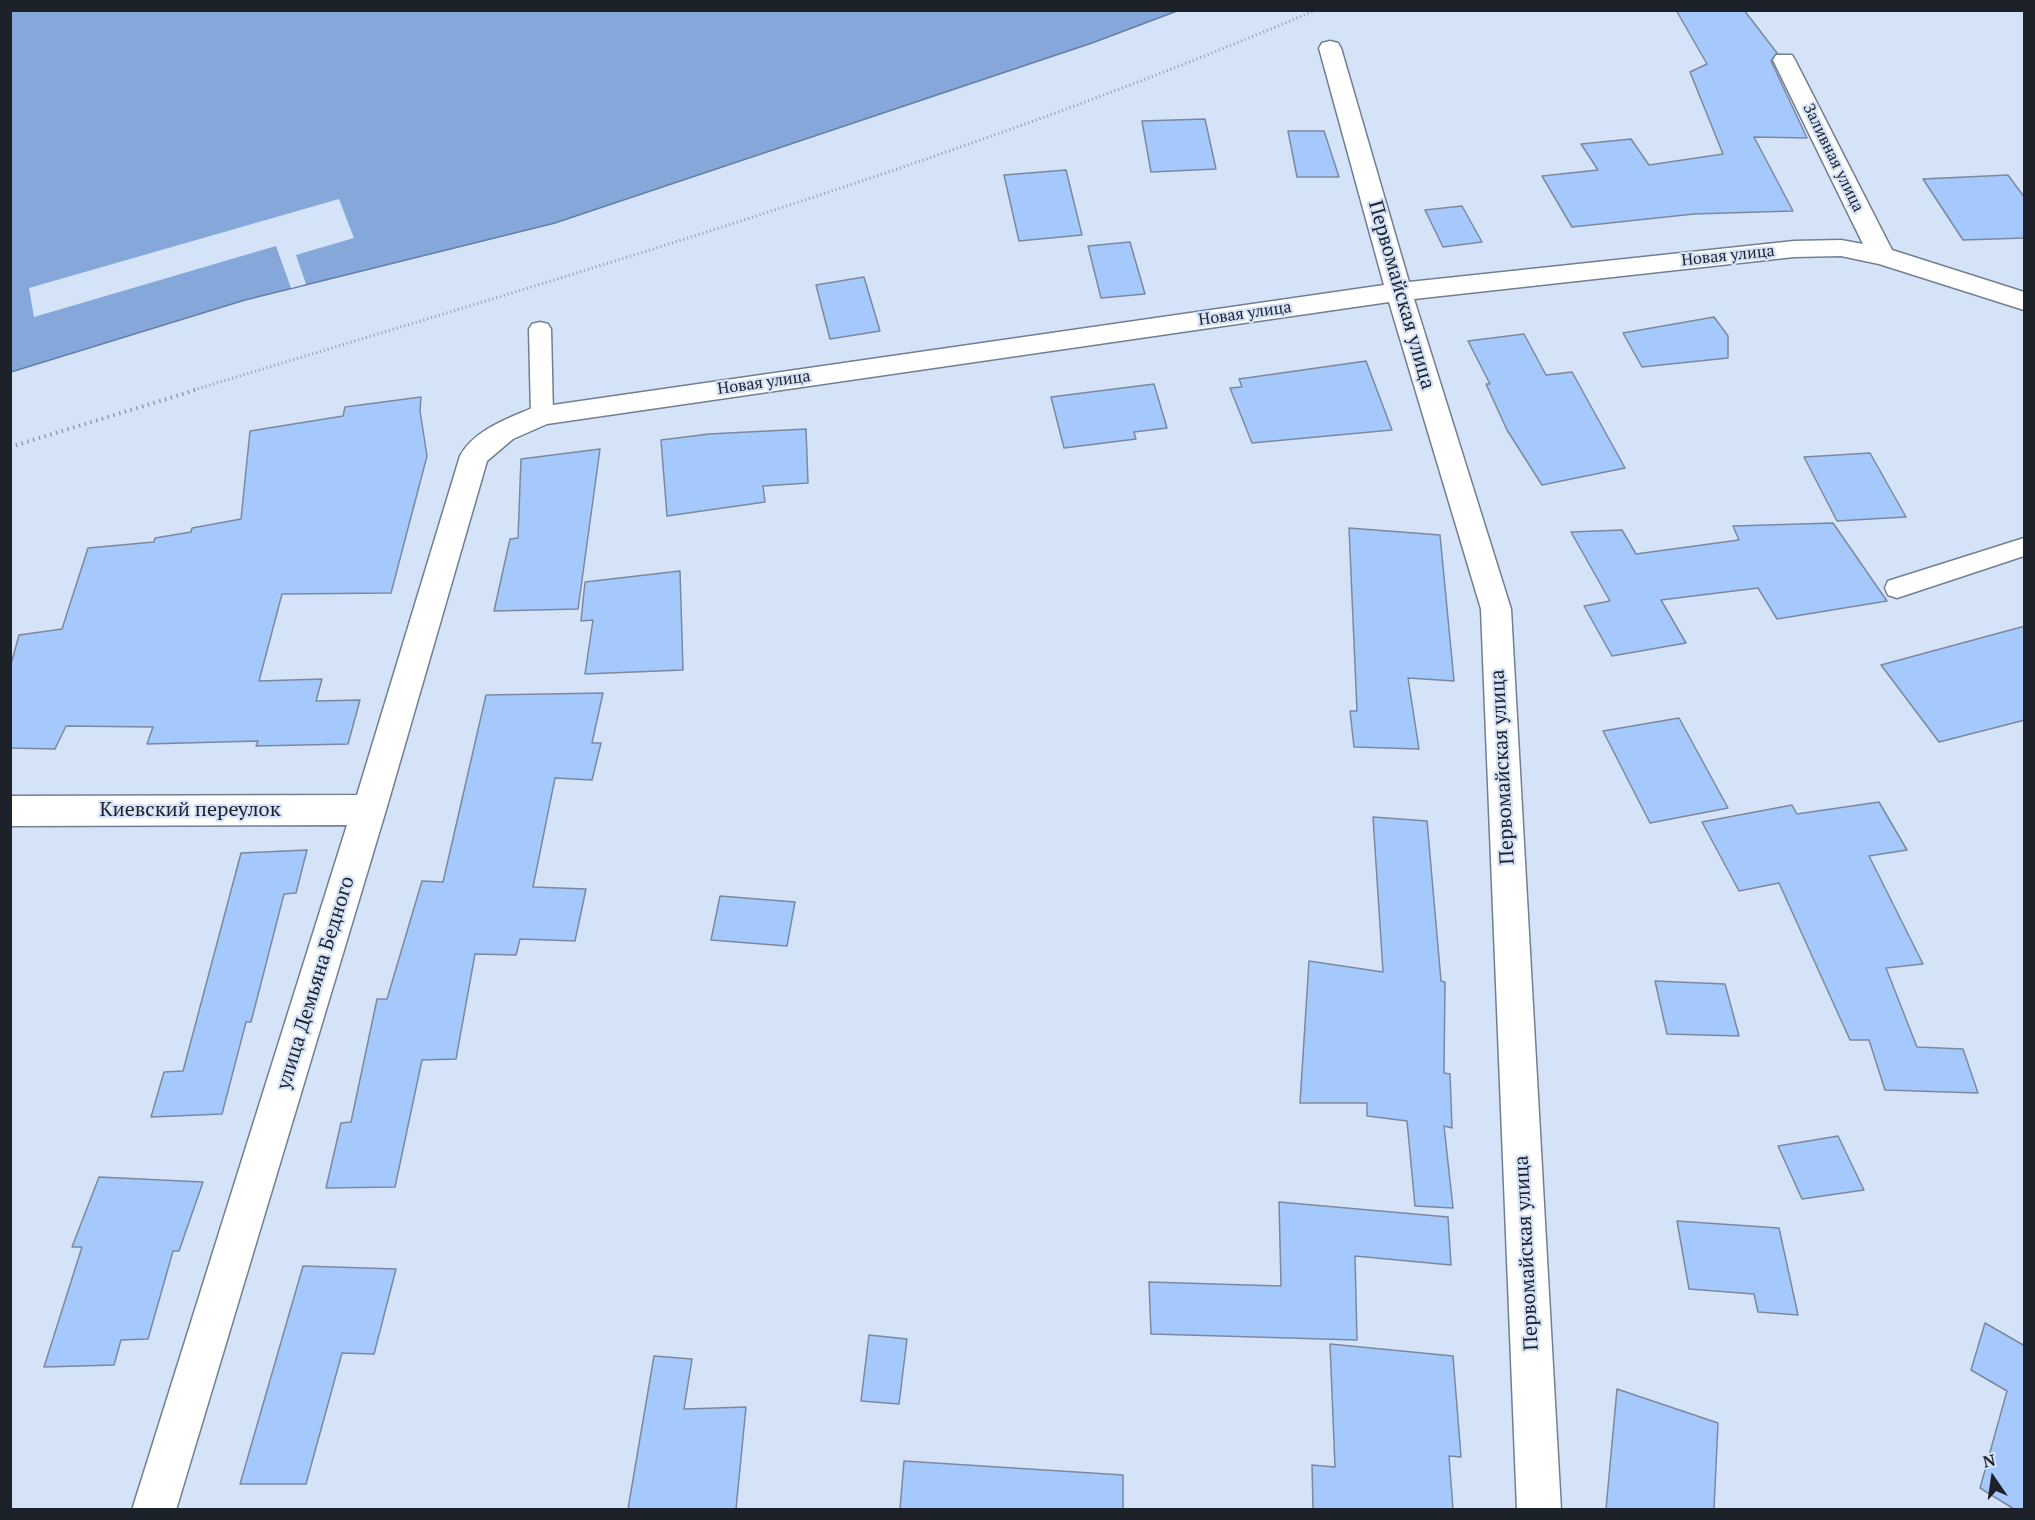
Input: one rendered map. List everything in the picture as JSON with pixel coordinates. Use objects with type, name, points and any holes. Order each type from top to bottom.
[{"type":"street","name":"Первомайская улица","points":[[1330,48],[1399,292],[1496,609],[1539,1509]]},
{"type":"street","name":"Заливная улица","points":[[1784,60],[1882,256]]},
{"type":"street","name":"Новая улица","points":[[474,456],[503,432],[542,415],[1399,292],[1794,249],[1841,248],[1882,256],[2025,301]]},
{"type":"street","name":"улица Демьяна Бедного","points":[[154,1509],[369,810],[474,456]]},
{"type":"street","name":"Киевский переулок","points":[[10,811],[369,810]]},
{"type":"lane","points":[[540,329],[542,415]]},
{"type":"lane","points":[[1897,588],[2025,547]]},
{"type":"path","points":[[10,447],[559,278],[878,175],[1117,92],[1316,10]]},
{"type":"water","points":[[11,11],[1177,11],[1092,43],[555,223],[245,300],[11,372]]},
{"type":"pier","points":[[339,199],[354,238],[296,255],[306,284],[291,288],[276,246],[34,317],[29,288]]},
{"type":"building","points":[[1676,10],[1744,10],[1777,53],[1771,61],[1807,138],[1754,137],[1793,211],[1694,214],[1572,227],[1542,176],[1598,170],[1581,144],[1631,139],[1649,165],[1723,154],[1690,72],[1707,64]]},
{"type":"building","points":[[1205,119],[1216,169],[1151,172],[1142,121]]},
{"type":"building","points":[[1288,131],[1324,131],[1339,177],[1297,177]]},
{"type":"building","points":[[1066,170],[1082,235],[1019,241],[1004,175]]},
{"type":"building","points":[[2008,175],[2025,198],[2025,238],[1963,240],[1923,179]]},
{"type":"building","points":[[1462,206],[1482,242],[1443,247],[1425,210]]},
{"type":"building","points":[[1130,242],[1145,294],[1101,298],[1088,246]]},
{"type":"building","points":[[864,277],[880,331],[830,339],[816,285]]},
{"type":"building","points":[[1714,317],[1728,336],[1728,358],[1642,367],[1623,333]]},
{"type":"building","points":[[1524,334],[1546,375],[1572,372],[1625,468],[1542,485],[1507,430],[1486,384],[1490,384],[1468,341]]},
{"type":"building","points":[[1366,361],[1392,430],[1252,443],[1230,388],[1242,387],[1239,379]]},
{"type":"building","points":[[1154,384],[1167,428],[1134,432],[1136,439],[1064,448],[1051,397]]},
{"type":"building","points":[[421,397],[420,411],[427,456],[391,593],[282,594],[259,681],[322,679],[316,701],[360,700],[348,744],[256,746],[258,741],[147,744],[153,727],[66,726],[55,749],[10,748],[10,668],[19,635],[62,629],[88,548],[154,542],[155,538],[191,532],[192,528],[241,519],[250,431],[343,416],[345,407]]},
{"type":"building","points":[[806,429],[808,483],[763,486],[765,502],[667,516],[661,440],[709,434]]},
{"type":"building","points":[[600,449],[578,609],[494,611],[510,539],[518,538],[521,459]]},
{"type":"building","points":[[1870,453],[1906,517],[1837,521],[1804,457]]},
{"type":"building","points":[[1833,523],[1887,601],[1777,619],[1758,588],[1661,600],[1686,643],[1612,656],[1584,606],[1610,601],[1571,532],[1622,530],[1636,554],[1739,540],[1733,526]]},
{"type":"building","points":[[1349,528],[1440,535],[1454,681],[1408,678],[1419,749],[1354,747],[1350,711],[1357,711]]},
{"type":"building","points":[[680,571],[683,670],[585,674],[593,620],[581,621],[585,582]]},
{"type":"building","points":[[2025,626],[2025,720],[1939,742],[1881,665]]},
{"type":"building","points":[[603,693],[592,743],[601,743],[592,780],[555,778],[533,887],[586,889],[575,941],[520,939],[516,955],[475,954],[456,1059],[422,1060],[395,1187],[326,1188],[341,1123],[351,1122],[377,999],[387,999],[422,881],[443,882],[486,695]]},
{"type":"building","points":[[1679,718],[1728,808],[1650,823],[1603,731]]},
{"type":"building","points":[[1879,802],[1907,850],[1869,856],[1923,964],[1886,968],[1917,1047],[1963,1049],[1978,1093],[1885,1090],[1869,1040],[1850,1040],[1779,883],[1739,891],[1702,822],[1792,805],[1797,814]]},
{"type":"building","points":[[1373,817],[1427,821],[1441,981],[1445,982],[1444,1073],[1450,1074],[1452,1128],[1444,1126],[1453,1208],[1415,1206],[1407,1121],[1367,1116],[1367,1103],[1300,1103],[1309,961],[1383,972]]},
{"type":"building","points":[[307,850],[296,893],[284,894],[251,1022],[246,1022],[222,1114],[151,1117],[164,1072],[183,1071],[241,853]]},
{"type":"building","points":[[720,896],[795,902],[787,946],[711,940]]},
{"type":"building","points":[[1655,981],[1725,984],[1739,1036],[1667,1034]]},
{"type":"building","points":[[1838,1136],[1864,1190],[1802,1199],[1778,1146]]},
{"type":"building","points":[[99,1177],[203,1182],[179,1251],[173,1251],[148,1339],[121,1340],[114,1365],[44,1367],[82,1247],[72,1247]]},
{"type":"building","points":[[1279,1202],[1448,1217],[1451,1265],[1355,1256],[1357,1340],[1151,1334],[1149,1282],[1281,1286]]},
{"type":"building","points":[[1677,1221],[1779,1228],[1798,1315],[1758,1312],[1754,1294],[1689,1289]]},
{"type":"building","points":[[303,1266],[396,1269],[374,1354],[342,1353],[306,1484],[240,1484]]},
{"type":"building","points":[[1985,1323],[2025,1346],[2025,1509],[2014,1509],[1980,1488],[2007,1391],[1971,1370]]},
{"type":"building","points":[[869,1335],[907,1339],[899,1404],[861,1401]]},
{"type":"building","points":[[1330,1344],[1453,1356],[1461,1457],[1449,1456],[1453,1509],[1313,1509],[1312,1465],[1335,1467]]},
{"type":"building","points":[[654,1356],[692,1359],[684,1409],[746,1407],[736,1509],[628,1509]]},
{"type":"building","points":[[1617,1389],[1718,1423],[1714,1509],[1606,1509]]},
{"type":"building","points":[[904,1461],[1123,1475],[1123,1509],[900,1509]]}]
